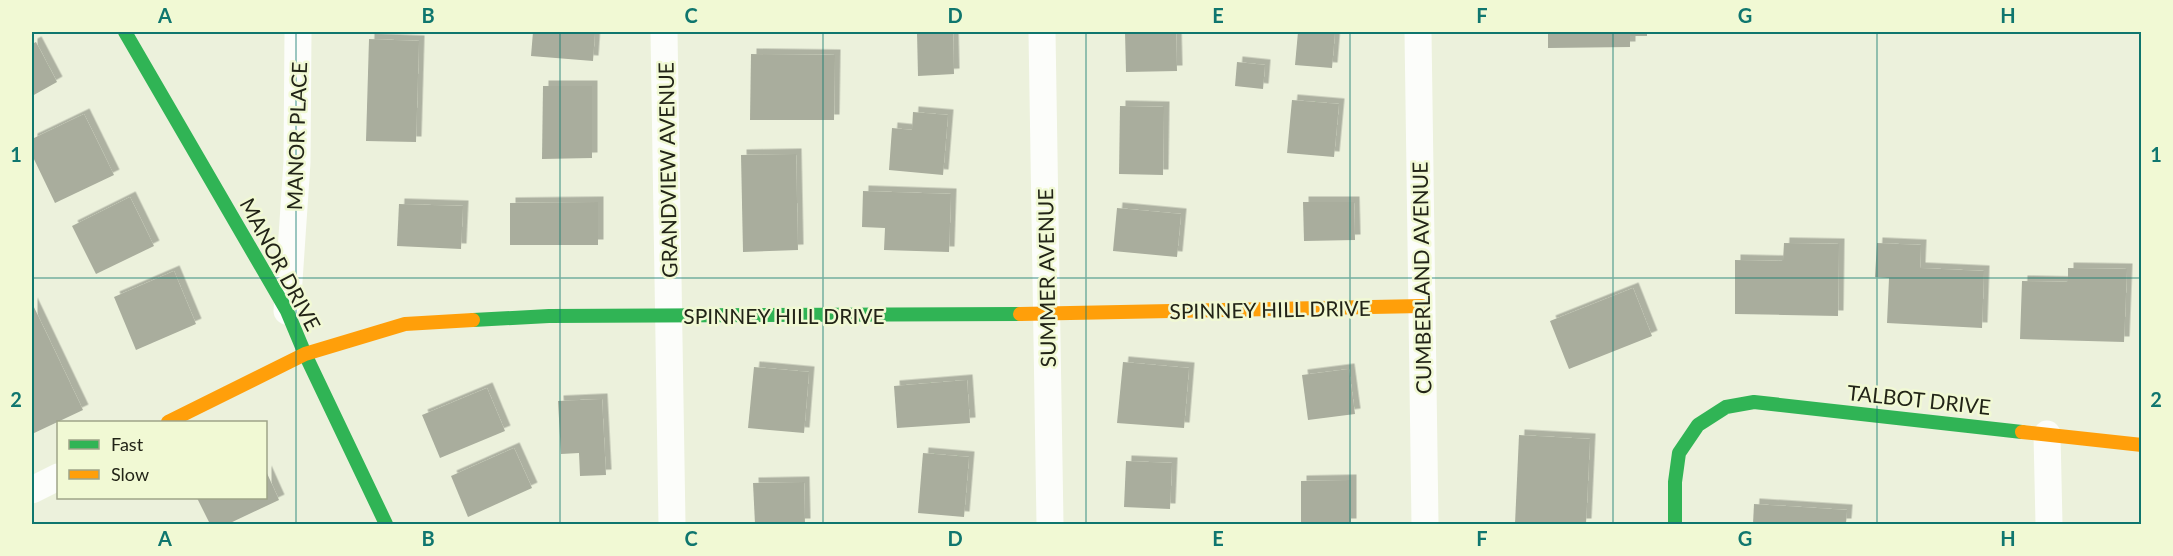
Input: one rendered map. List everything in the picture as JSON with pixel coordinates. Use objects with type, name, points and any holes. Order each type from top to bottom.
[{"type":"street","name":"MANOR DRIVE","points":[[125,32],[287,311],[386,525]]},
{"type":"street","name":"MANOR PLACE","points":[[287,311],[297,162],[298,32]]},
{"type":"street","name":"GRANDVIEW AVENUE","points":[[664,32],[672,525]]},
{"type":"street","name":"SUMMER AVENUE","points":[[1042,32],[1050,525]]},
{"type":"street","name":"CUMBERLAND AVENUE","points":[[1418,32],[1425,525]]},
{"type":"street","name":"SPINNEY HILL DRIVE","points":[[172,421],[305,354],[405,324],[549,316],[1046,314],[1422,306]]},
{"type":"street","name":"TALBOT DRIVE","points":[[1675,525],[1675,482],[1679,453],[1698,425],[1726,407],[1754,402],[2142,445]]},
{"type":"street","points":[[2047,434],[2049,525]]},
{"type":"street","points":[[32,490],[57,478]]},
{"type":"building","points":[[533,32],[595,32],[593,61],[531,56]]},
{"type":"building","points":[[917,32],[953,32],[954,74],[918,76]]},
{"type":"building","points":[[1125,32],[1176,32],[1177,71],[1126,72]]},
{"type":"building","points":[[1298,32],[1335,32],[1332,68],[1295,65]]},
{"type":"building","points":[[1548,32],[1647,32],[1647,36],[1630,36],[1630,47],[1548,48]]},
{"type":"building","points":[[369,39],[419,41],[416,142],[366,141]]},
{"type":"building","points":[[36,42],[57,82],[32,96],[32,44]]},
{"type":"building","points":[[751,54],[835,55],[834,120],[750,120]]},
{"type":"building","points":[[1237,62],[1265,65],[1263,89],[1235,86]]},
{"type":"building","points":[[543,86],[592,86],[592,158],[542,159]]},
{"type":"building","points":[[1292,100],[1339,104],[1334,157],[1287,153]]},
{"type":"building","points":[[1120,106],[1164,107],[1163,175],[1119,174]]},
{"type":"building","points":[[913,112],[948,115],[943,175],[889,170],[892,128],[912,130]]},
{"type":"building","points":[[84,114],[114,175],[55,203],[32,155],[32,139]]},
{"type":"building","points":[[796,154],[798,250],[743,252],[741,155]]},
{"type":"building","points":[[863,191],[951,194],[949,252],[884,250],[885,228],[862,227]]},
{"type":"building","points":[[130,197],[154,246],[96,274],[72,226]]},
{"type":"building","points":[[598,202],[598,245],[510,245],[510,203]]},
{"type":"building","points":[[1303,202],[1354,202],[1355,240],[1304,241]]},
{"type":"building","points":[[399,204],[463,206],[461,249],[397,246]]},
{"type":"building","points":[[1117,208],[1181,214],[1177,257],[1113,251]]},
{"type":"building","points":[[1784,243],[1839,244],[1838,316],[1735,314],[1735,260],[1783,261]]},
{"type":"building","points":[[1877,243],[1921,245],[1920,268],[1984,271],[1982,328],[1887,323],[1889,278],[1875,277]]},
{"type":"building","points":[[2068,268],[2127,269],[2124,342],[2020,339],[2022,281],[2068,282]]},
{"type":"building","points":[[174,271],[196,324],[136,350],[114,297]]},
{"type":"building","points":[[1633,288],[1652,336],[1569,369],[1550,321]]},
{"type":"building","points":[[32,303],[83,410],[32,434]]},
{"type":"building","points":[[1123,362],[1189,368],[1184,428],[1117,423]]},
{"type":"building","points":[[754,367],[809,372],[804,433],[748,428]]},
{"type":"building","points":[[1349,369],[1355,414],[1308,420],[1302,375]]},
{"type":"building","points":[[967,380],[970,423],[897,428],[894,386]]},
{"type":"building","points":[[487,388],[505,431],[440,458],[422,415]]},
{"type":"building","points":[[602,399],[606,475],[580,476],[579,453],[561,454],[558,401]]},
{"type":"building","points":[[1519,435],[1590,439],[1586,524],[1515,524]]},
{"type":"building","points":[[514,448],[532,488],[468,517],[451,476]]},
{"type":"building","points":[[923,453],[969,457],[964,517],[918,513]]},
{"type":"building","points":[[1126,461],[1172,463],[1170,509],[1124,507]]},
{"type":"building","points":[[267,473],[279,500],[228,524],[210,524],[198,499],[267,499]]},
{"type":"building","points":[[1351,480],[1351,524],[1301,524],[1301,481]]},
{"type":"building","points":[[804,482],[805,524],[755,524],[753,483]]},
{"type":"building","points":[[1754,504],[1847,510],[1846,524],[1753,524]]},
{"type":"traffic: fast","points":[[125,32],[287,311],[305,354],[386,524]]},
{"type":"traffic: fast","points":[[473,320],[549,316],[1020,314]]},
{"type":"traffic: fast","points":[[1675,524],[1675,482],[1679,453],[1698,425],[1726,407],[1754,402],[2022,432]]},
{"type":"traffic: slow","points":[[1020,314],[1422,306]]},
{"type":"traffic: slow","points":[[170,421],[305,354],[405,324],[473,320]]},
{"type":"traffic: slow","points":[[2022,432],[2142,445]]}]
